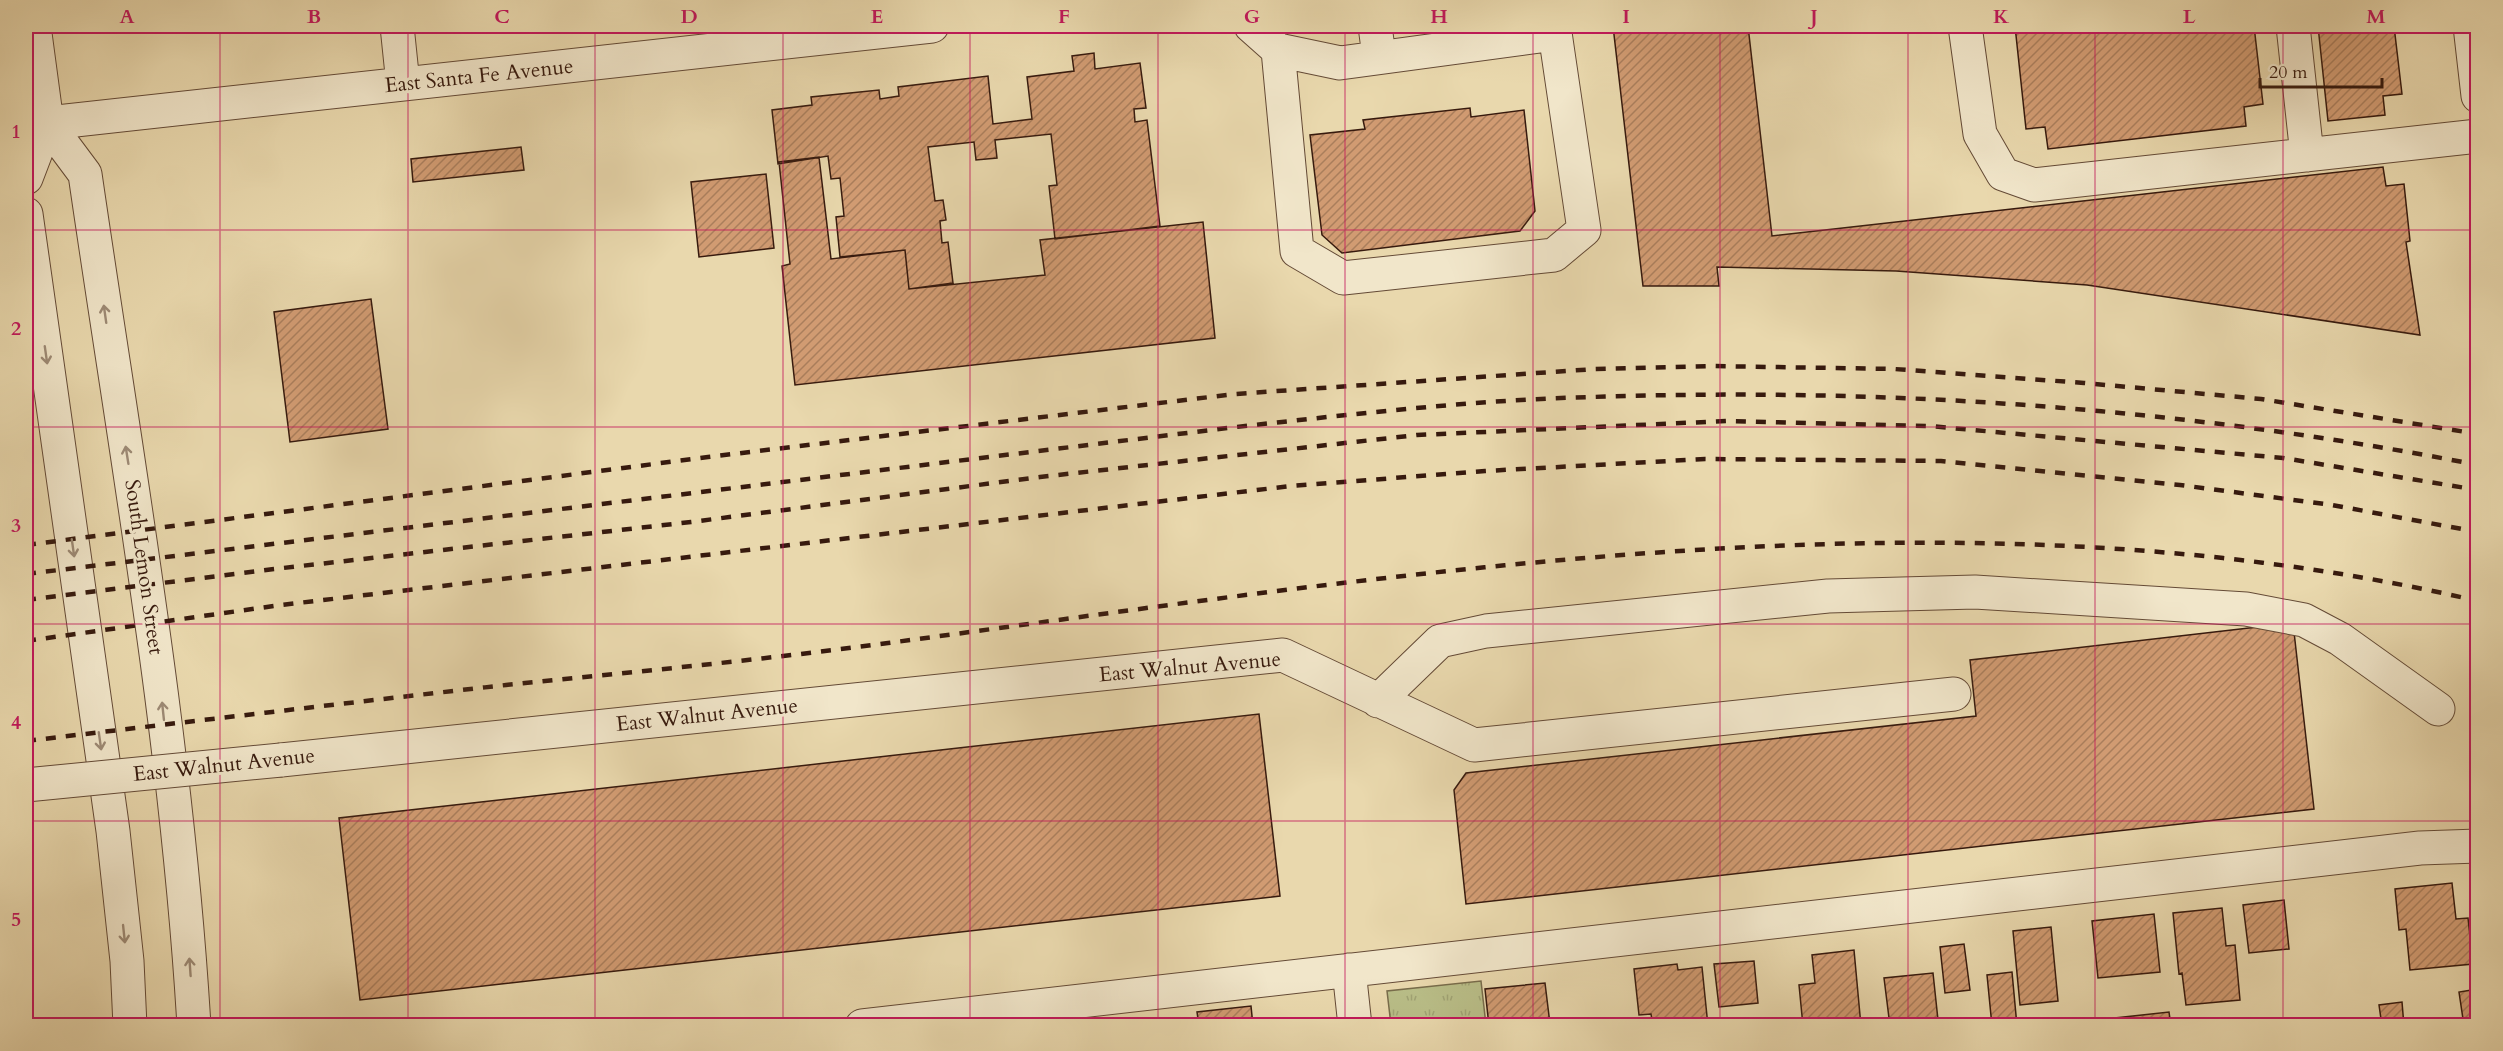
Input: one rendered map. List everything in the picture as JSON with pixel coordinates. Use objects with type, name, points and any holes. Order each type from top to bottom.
[{"type":"street","name":"South Lemon Street","points":[[26,178],[36,125],[34,26]]},
{"type":"street","points":[[397,26],[403,84]]},
{"type":"street","name":"East Santa Fe Avenue","points":[[36,125],[932,26]]},
{"type":"street","points":[[1251,26],[1278,50],[1340,63],[1377,41],[1555,30],[1584,230],[1554,255],[1343,278],[1297,251],[1278,50]]},
{"type":"street","points":[[1965,26],[1980,134],[2003,174],[2034,185],[2478,136]]},
{"type":"street","points":[[2293,26],[2307,155]]},
{"type":"street","points":[[2470,26],[2478,96]]},
{"type":"street","name":"South Lemon Street","points":[[36,125],[85,174],[160,679],[190,963],[194,1026]]},
{"type":"street","points":[[26,214],[113,831],[127,961],[130,1026]]},
{"type":"street","points":[[1378,701],[1440,641],[1486,631],[1828,596],[1975,592],[2246,609],[2304,620],[2340,639],[2438,709]]},
{"type":"street","name":"East Walnut Avenue","points":[[26,785],[1283,655],[1474,745],[1954,694]]},
{"type":"street","points":[[862,1026],[2420,848],[2478,846]]},
{"type":"street","points":[[1348,970],[1355,1026]]},
{"type":"green space","points":[[1481,981],[1486,1025],[1391,1025],[1387,991]]},
{"type":"building","points":[[1613,26],[1748,26],[1772,236],[2383,167],[2386,186],[2404,184],[2410,241],[2406,242],[2420,335],[2087,285],[1896,271],[1717,267],[1719,286],[1643,286]]},
{"type":"building","points":[[2015,26],[2254,26],[2263,104],[2244,107],[2246,126],[2048,149],[2045,127],[2026,129]]},
{"type":"building","points":[[2318,26],[2394,26],[2402,94],[2383,96],[2385,115],[2328,121]]},
{"type":"building","points":[[1094,53],[1095,69],[1140,63],[1146,108],[1134,109],[1135,122],[1147,120],[1160,226],[1055,239],[1049,186],[1057,185],[1051,134],[995,140],[997,158],[976,160],[974,142],[928,147],[935,201],[943,200],[946,220],[940,221],[942,243],[948,242],[953,283],[909,289],[905,250],[840,257],[836,217],[844,216],[840,178],[831,179],[828,156],[778,164],[772,110],[812,105],[811,97],[879,90],[880,99],[899,96],[898,87],[988,76],[993,124],[1032,119],[1027,77],[1074,71],[1072,56]]},
{"type":"building","points":[[1470,108],[1471,117],[1524,110],[1535,211],[1520,231],[1342,253],[1322,235],[1310,135],[1365,129],[1363,120]]},
{"type":"building","points":[[521,147],[524,170],[413,182],[411,159]]},
{"type":"building","points":[[819,157],[831,259],[905,250],[909,289],[1045,275],[1040,240],[1203,222],[1215,338],[795,385],[782,266],[790,264],[779,162]]},
{"type":"building","points":[[766,174],[774,248],[699,257],[691,182]]},
{"type":"building","points":[[371,299],[388,429],[290,442],[274,312]]},
{"type":"building","points":[[2293,623],[2314,809],[1466,904],[1454,790],[1466,773],[1976,716],[1970,660]]},
{"type":"building","points":[[1259,714],[1280,896],[360,1000],[339,818]]},
{"type":"building","points":[[2452,883],[2456,919],[2468,918],[2473,964],[2410,970],[2406,929],[2399,930],[2395,889]]},
{"type":"building","points":[[2284,900],[2289,949],[2249,953],[2243,905]]},
{"type":"building","points":[[2222,908],[2226,946],[2235,945],[2240,1000],[2186,1005],[2182,973],[2179,974],[2173,913]]},
{"type":"building","points":[[2154,914],[2160,972],[2098,978],[2092,921]]},
{"type":"building","points":[[2051,927],[2058,1001],[2020,1005],[2013,931]]},
{"type":"building","points":[[1964,944],[1970,990],[1945,993],[1940,947]]},
{"type":"building","points":[[1854,950],[1861,1026],[1803,1026],[1799,985],[1815,983],[1812,955]]},
{"type":"building","points":[[1754,961],[1758,1003],[1719,1007],[1714,964]]},
{"type":"building","points":[[1677,964],[1678,970],[1702,967],[1708,1026],[1653,1026],[1651,1014],[1639,1015],[1634,969]]},
{"type":"building","points":[[2012,972],[2017,1026],[1992,1026],[1987,975]]},
{"type":"building","points":[[1933,973],[1938,1020],[1890,1026],[1884,978]]},
{"type":"building","points":[[1545,983],[1550,1024],[1489,1026],[1485,989]]},
{"type":"building","points":[[2478,989],[2478,1026],[2436,1026],[2435,1022],[2463,1019],[2459,992]]},
{"type":"building","points":[[2402,1002],[2404,1026],[2382,1026],[2379,1005]]},
{"type":"building","points":[[1251,1006],[1253,1026],[1199,1026],[1197,1012]]},
{"type":"building","points":[[2169,1012],[2171,1026],[2116,1026],[2115,1018]]},
{"type":"railway","points":[[26,545],[708,457],[1235,394],[1595,369],[1712,366],[1894,369],[2261,399],[2478,434]]},
{"type":"railway","points":[[26,574],[1236,427],[1414,408],[1547,399],[1815,395],[2037,406],[2258,429],[2368,445],[2478,465]]},
{"type":"railway","points":[[26,600],[274,569],[691,522],[1040,477],[1417,435],[1727,421],[1929,426],[2283,458],[2478,490]]},
{"type":"railway","points":[[26,641],[281,605],[1291,486],[1485,471],[1705,459],[1941,461],[2180,485],[2332,505],[2478,532]]},
{"type":"railway","points":[[26,741],[506,685],[793,655],[1283,590],[1483,567],[1683,551],[1884,543],[2084,547],[2282,565],[2478,601]]}]
